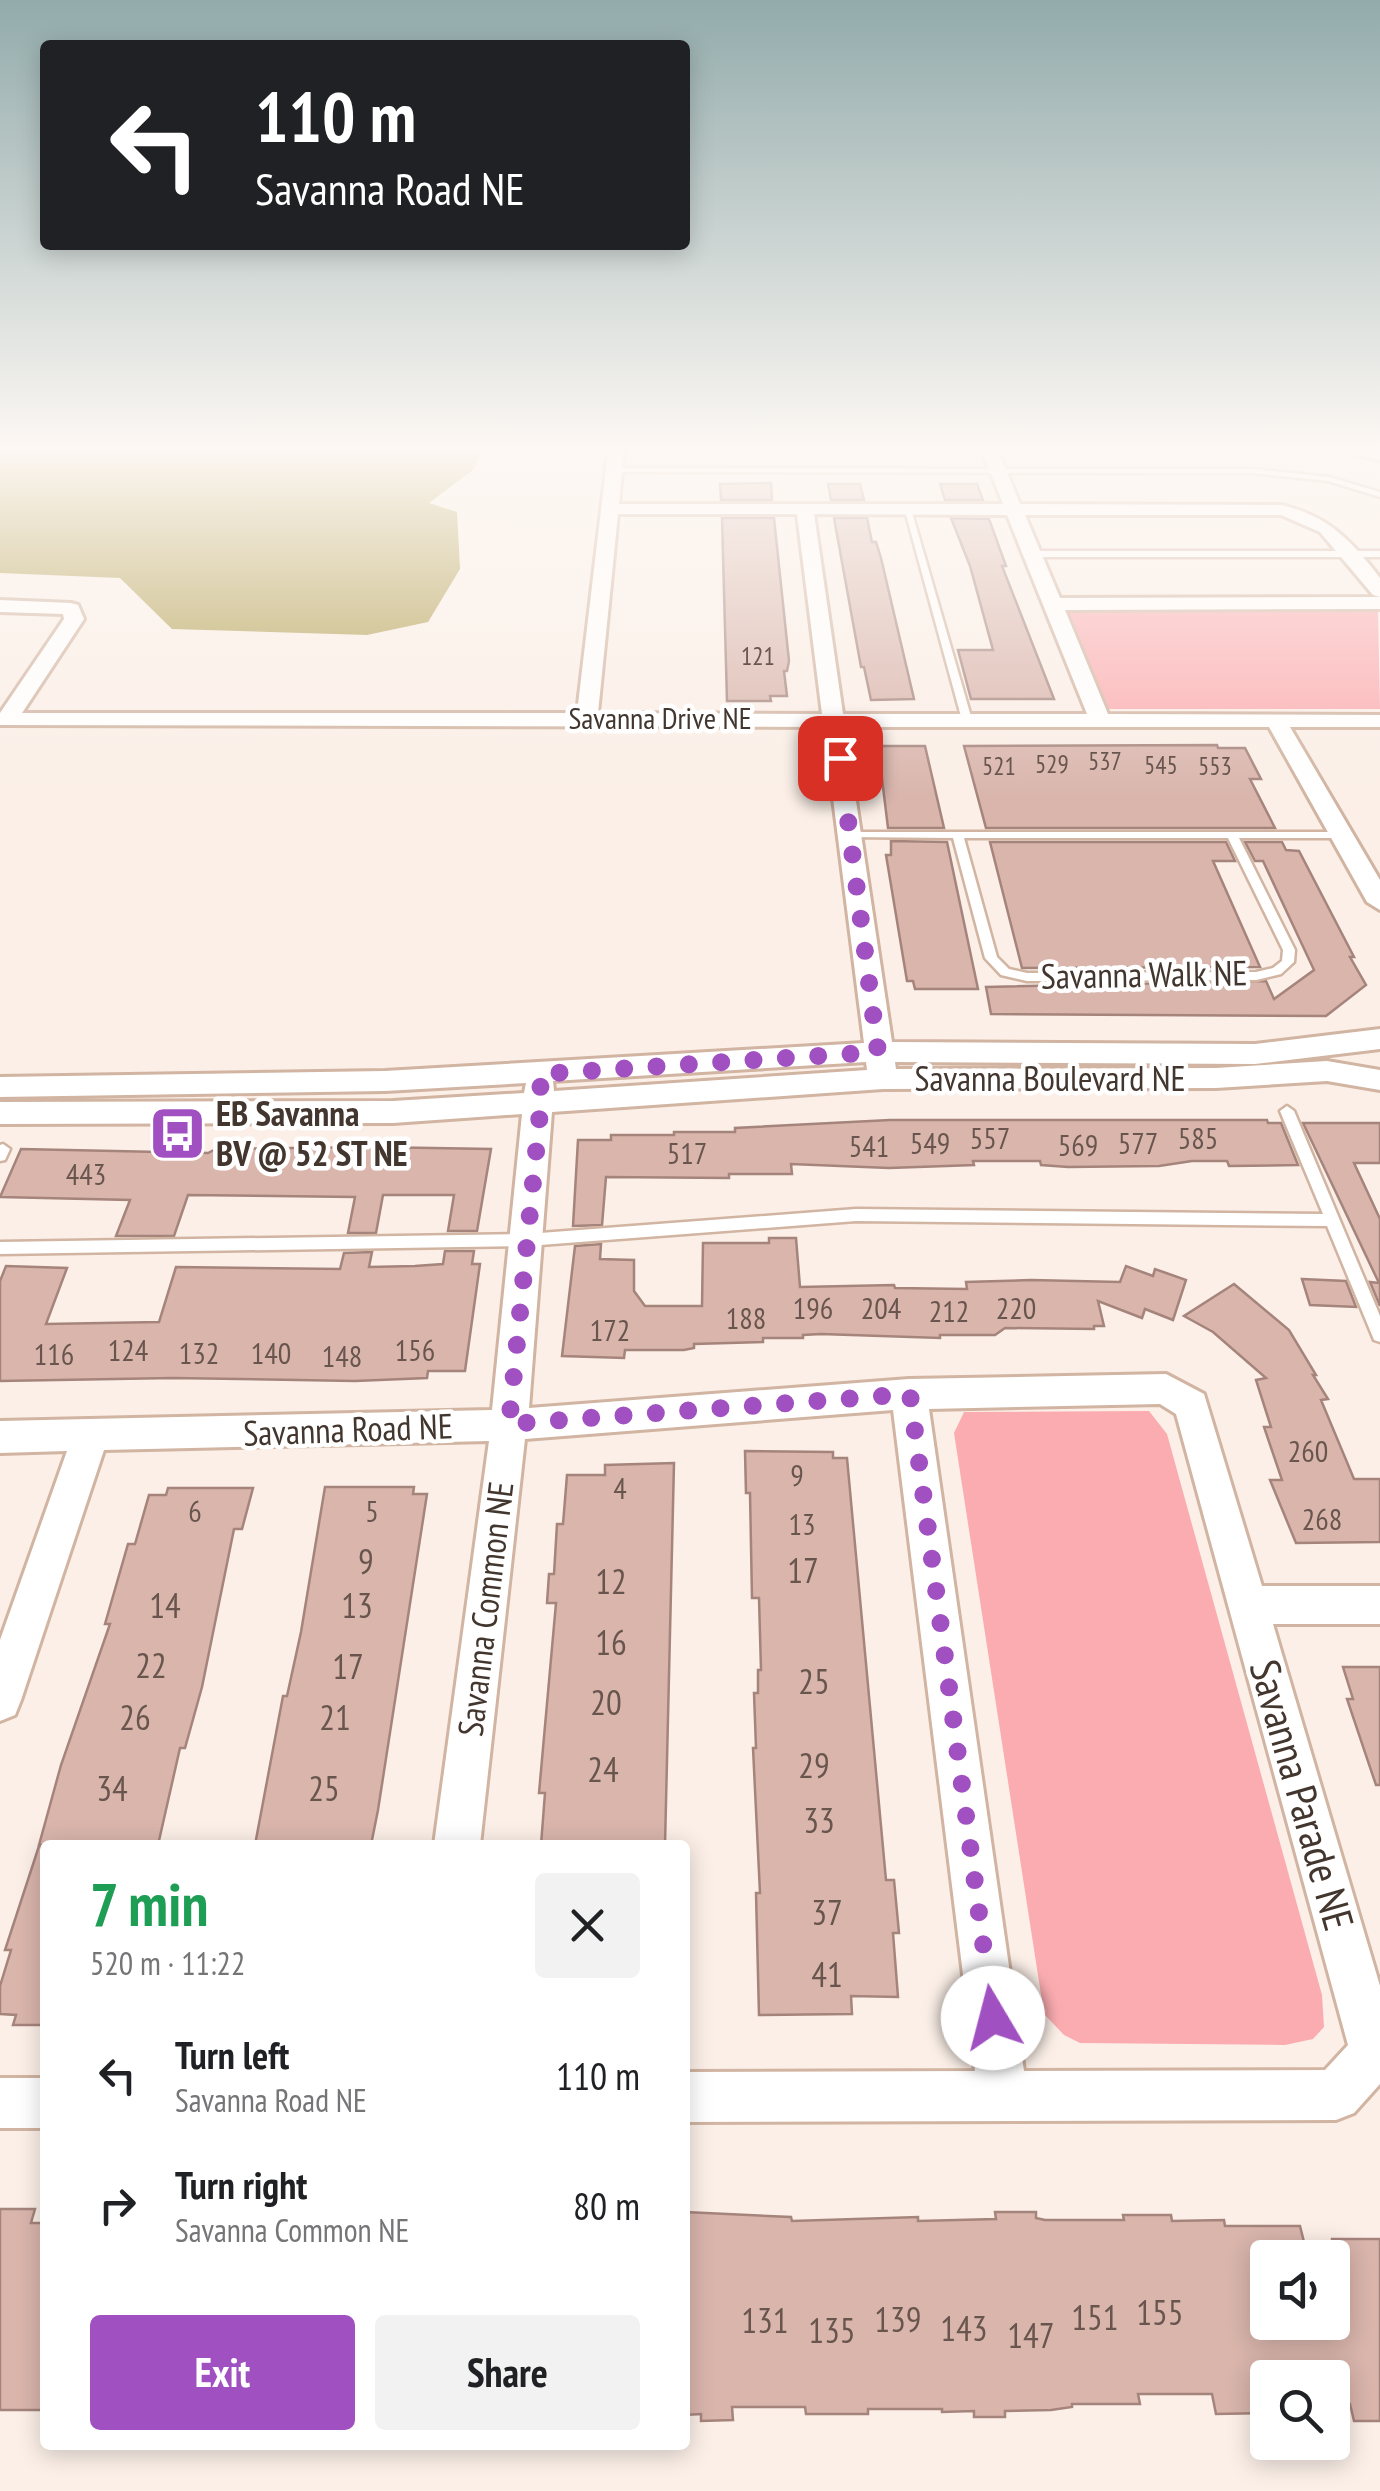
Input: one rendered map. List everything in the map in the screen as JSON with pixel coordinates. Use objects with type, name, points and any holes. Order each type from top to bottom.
[{"type":"street","points":[[587,719],[604,567]]},
{"type":"street","points":[[813,567],[880,1066]]},
{"type":"street","points":[[1039,567],[1100,720]]},
{"type":"street","points":[[1362,567],[1380,590]]},
{"type":"street","points":[[1054,604],[1380,604]]},
{"type":"street","points":[[0,606],[71,609],[74,620],[4,718]]},
{"type":"street","name":"Savanna Drive NE","points":[[4,718],[1380,722]]},
{"type":"street","points":[[1276,722],[1342,835],[1369,863],[1380,902]]},
{"type":"street","name":"Savanna Boulevard NE","points":[[0,1113],[393,1112],[540,1088],[880,1066],[1255,1054],[1380,1039]]},
{"type":"street","name":"Savanna Boulevard NE","points":[[880,1066],[1216,1078],[1328,1071],[1380,1080]]},
{"type":"street","name":"Savanna Boulevard NE","points":[[0,1087],[385,1082],[540,1088]]},
{"type":"street","name":"Savanna Common NE","points":[[458,1840],[509,1424],[540,1088]]},
{"type":"street","name":"Savanna Road NE","points":[[0,1438],[509,1424],[910,1394],[1166,1388],[1191,1406],[1249,1605]]},
{"type":"street","points":[[910,1394],[1004,2096]]},
{"type":"street","points":[[0,1700],[90,1438]]},
{"type":"street","points":[[1249,1605],[1380,1605]]},
{"type":"street","name":"Savanna Parade NE","points":[[690,2097],[1336,2094],[1375,2053],[1249,1605]]},
{"type":"street","points":[[0,2103],[40,2102]]},
{"type":"lane","points":[[924,567],[967,720]]},
{"type":"lane","points":[[849,835],[1342,835]]},
{"type":"lane","name":"Savanna Walk NE","points":[[958,835],[991,958],[1005,972],[1027,977],[1256,976],[1288,962],[1289,950],[1232,835]]},
{"type":"lane","points":[[1287,1111],[1380,1335]]},
{"type":"lane","points":[[0,1248],[527,1240],[856,1215],[1332,1220]]},
{"type":"shaded area","points":[[0,567],[460,569],[428,622],[367,635],[172,629],[120,578],[0,573]]},
{"type":"shaded area","points":[[1068,611],[1378,611],[1380,709],[1108,709]]},
{"type":"shaded area","points":[[1149,1411],[1167,1434],[1322,1995],[1324,2027],[1313,2039],[1285,2045],[1080,2043],[1064,2035],[1044,2014],[954,1433],[964,1412]]},
{"type":"building","points":[[723,567],[779,567],[789,661],[784,671],[787,696],[770,696],[771,701],[727,701]]},
{"type":"building","points":[[843,567],[883,567],[914,699],[871,700]]},
{"type":"building","points":[[970,567],[1002,567],[1054,699],[971,699],[958,650],[993,650]]},
{"type":"building","points":[[878,746],[925,746],[944,828],[888,828]]},
{"type":"building","points":[[964,746],[1245,748],[1261,779],[1250,779],[1275,828],[986,828]]},
{"type":"building","points":[[891,841],[947,842],[978,989],[915,989],[913,981],[907,981],[886,855],[891,855]]},
{"type":"building","points":[[990,842],[1226,842],[1235,861],[1213,861],[1260,967],[1022,968]]},
{"type":"building","points":[[1245,842],[1282,842],[1286,850],[1299,851],[1354,957],[1350,957],[1366,985],[1326,1016],[991,1014],[986,987],[1266,981],[1274,999],[1314,970],[1263,861],[1255,861]]},
{"type":"building","points":[[890,1120],[1267,1120],[1281,1123],[1298,1165],[1229,1166],[1227,1161],[1068,1167],[1041,1165],[1040,1161],[973,1161],[974,1165],[889,1168],[791,1164],[792,1174],[606,1177],[602,1225],[573,1226],[578,1140]]},
{"type":"building","points":[[1303,1123],[1380,1123],[1380,1163],[1354,1163],[1380,1219],[1380,1306],[1370,1282],[1379,1283]]},
{"type":"building","points":[[21,1149],[208,1153],[216,1149],[491,1149],[477,1231],[448,1231],[454,1195],[383,1195],[376,1233],[348,1233],[355,1197],[188,1195],[174,1236],[116,1236],[130,1200],[0,1197]]},
{"type":"building","points":[[769,1238],[796,1238],[800,1287],[894,1285],[967,1289],[966,1282],[1120,1282],[1126,1266],[1153,1276],[1155,1269],[1186,1280],[1173,1320],[1145,1309],[1142,1318],[1098,1301],[1104,1326],[1094,1329],[1005,1328],[995,1335],[940,1338],[821,1334],[763,1338],[763,1342],[694,1344],[694,1348],[684,1350],[625,1350],[624,1358],[562,1356],[575,1246],[601,1244],[600,1259],[634,1260],[634,1291],[645,1306],[702,1306],[703,1243],[769,1243]]},
{"type":"building","points":[[445,1251],[474,1251],[472,1264],[480,1264],[465,1371],[428,1371],[427,1378],[355,1381],[0,1381],[0,1281],[6,1266],[67,1268],[46,1324],[159,1322],[176,1267],[340,1269],[344,1253],[372,1252],[369,1267],[415,1266],[443,1264]]},
{"type":"building","points":[[1302,1279],[1346,1281],[1356,1307],[1310,1305]]},
{"type":"building","points":[[1234,1284],[1289,1330],[1328,1399],[1321,1400],[1354,1479],[1380,1479],[1380,1542],[1296,1543],[1270,1480],[1282,1480],[1264,1427],[1271,1427],[1256,1380],[1266,1378],[1213,1332],[1184,1316]]},
{"type":"building","points":[[745,1451],[833,1452],[833,1458],[847,1458],[886,1880],[894,1880],[899,1933],[893,1933],[898,1997],[851,1996],[852,2014],[759,2015],[756,1893],[760,1893],[753,1748],[754,1693],[758,1693],[761,1670],[759,1598],[752,1598]]},
{"type":"building","points":[[674,1463],[665,1840],[541,1840],[545,1793],[539,1793],[556,1603],[547,1603],[549,1574],[554,1574],[557,1524],[563,1524],[567,1475],[605,1475],[605,1465]]},
{"type":"building","points":[[325,1487],[414,1487],[413,1494],[427,1494],[372,1840],[256,1840],[283,1696],[287,1696]]},
{"type":"building","points":[[168,1488],[253,1488],[242,1529],[234,1529],[202,1687],[185,1748],[180,1748],[159,1840],[40,1840],[61,1765],[110,1624],[105,1624],[128,1544],[135,1544],[149,1495],[166,1495]]},
{"type":"building","points":[[1343,1667],[1380,1667],[1380,1785],[1376,1785],[1347,1699],[1353,1699]]},
{"type":"building","points":[[40,1846],[40,2025],[13,2025],[16,2015],[0,2014],[0,1986],[11,1950],[5,1950]]},
{"type":"building","points":[[0,2209],[35,2209],[31,2223],[40,2223],[40,2410],[0,2410]]},
{"type":"building","points":[[690,2212],[791,2217],[792,2221],[996,2219],[995,2212],[1036,2212],[1036,2218],[1045,2220],[1124,2220],[1123,2215],[1171,2215],[1172,2221],[1224,2220],[1225,2226],[1300,2226],[1304,2240],[1250,2240],[1250,2340],[1350,2340],[1350,2240],[1332,2239],[1380,2239],[1380,2421],[1354,2421],[1350,2360],[1250,2360],[1250,2413],[1216,2414],[1212,2394],[1138,2394],[1140,2404],[1072,2404],[1051,2410],[1005,2411],[1005,2417],[974,2417],[974,2411],[942,2409],[806,2414],[805,2407],[732,2407],[733,2420],[701,2421],[701,2414],[690,2415]]},
{"type":"place","name":"EB Savanna BV @ 52 ST NE","points":[[177,1134]]},
{"type":"route","points":[[840,758],[878,1052],[540,1074],[541,1102],[509,1424],[910,1394],[993,2018]]}]
